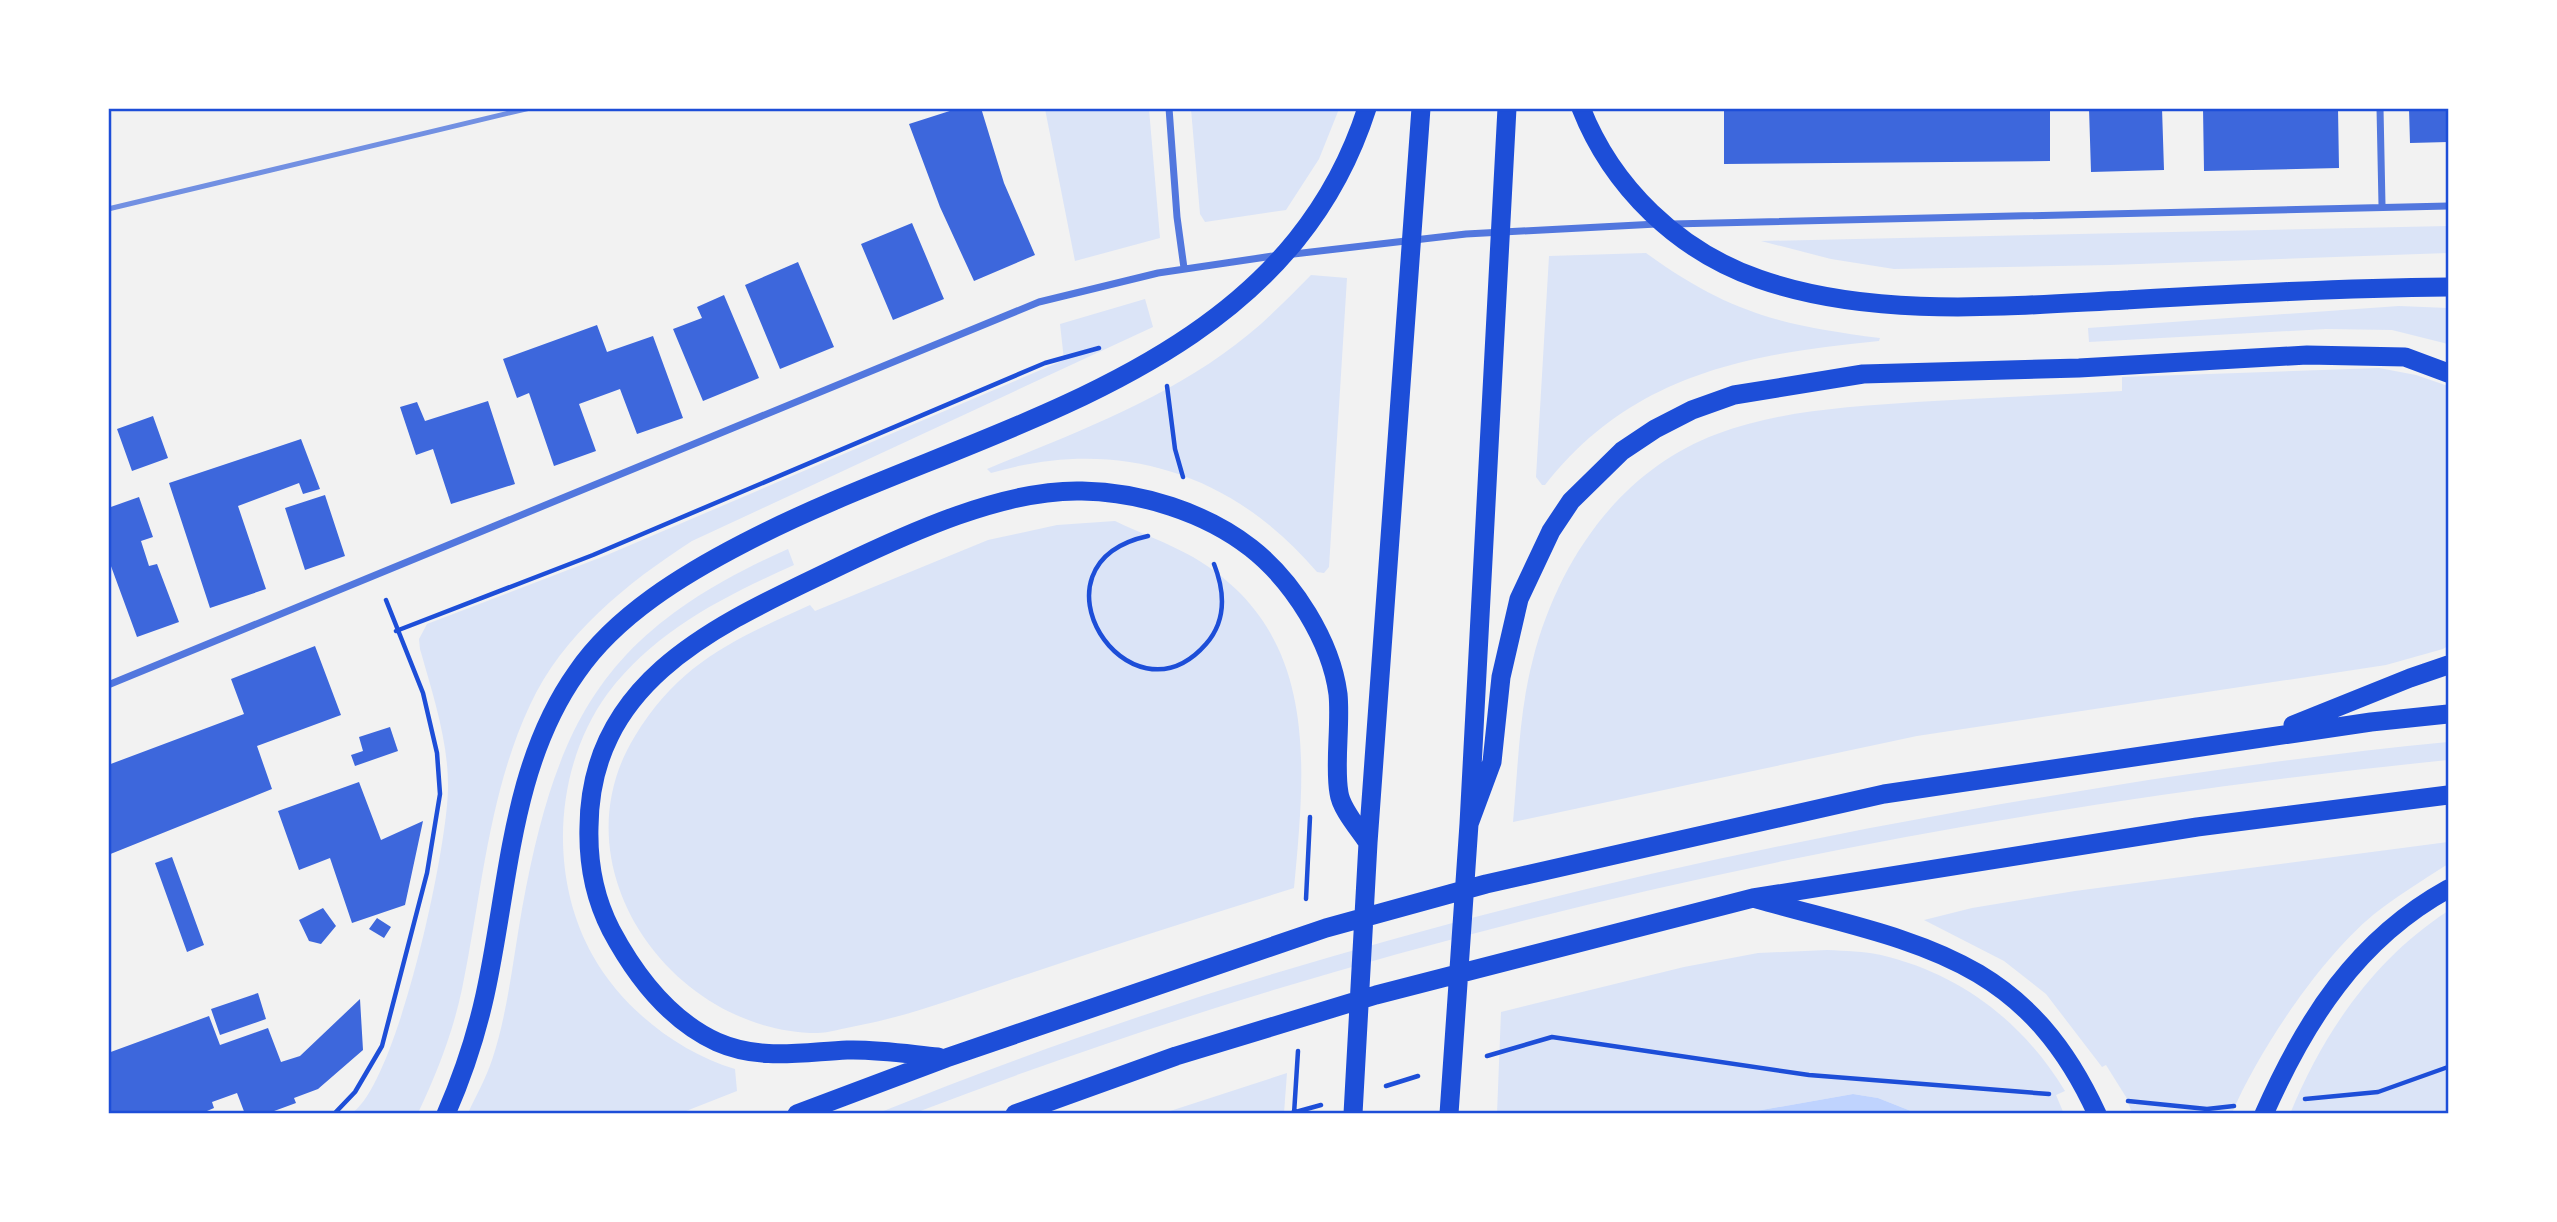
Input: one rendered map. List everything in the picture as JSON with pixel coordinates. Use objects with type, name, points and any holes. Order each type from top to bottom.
[{"type":"highway","points":[[446,1114],[461,1079],[485,994],[523,788],[547,726],[577,671],[630,615],[688,572],[783,522],[1077,398],[1148,363],[1200,332],[1246,294],[1302,237],[1329,199],[1356,145],[1367,108]]},
{"type":"highway","points":[[1353,1114],[1368,843],[1421,108]]},
{"type":"highway","points":[[1449,1114],[1469,824],[1507,108]]},
{"type":"highway","points":[[1581,108],[1611,166],[1634,197],[1654,217],[1685,240],[1756,278],[1809,293],[1885,303],[1968,306],[2077,303],[2348,288],[2448,287]]},
{"type":"highway","points":[[1469,824],[1492,762],[1501,677],[1518,598],[1551,531],[1571,501],[1622,452],[1655,429],[1692,410],[1734,395],[1785,384],[1863,374],[2079,368],[2307,355],[2405,357],[2448,373]]},
{"type":"highway","points":[[946,1058],[848,1050],[778,1055],[748,1051],[716,1041],[682,1018],[637,975],[604,916],[592,866],[589,808],[595,773],[608,740],[627,706],[656,670],[697,639],[803,584],[916,532],[1022,497],[1080,490],[1137,496],[1196,517],[1251,548],[1292,591],[1324,646],[1337,691],[1339,796],[1368,843]]},
{"type":"highway","points":[[2263,737],[2410,678],[2448,666]]},
{"type":"highway","points":[[797,1114],[946,1058],[1326,928],[1486,884],[1884,794],[2263,737],[2448,714]]},
{"type":"highway","points":[[1015,1114],[1176,1056],[1376,995],[1753,898],[2197,827],[2448,795]]},
{"type":"highway","points":[[2255,1109],[2278,1082],[2310,1021],[2363,952],[2397,923],[2448,889]]},
{"type":"highway","points":[[1753,898],[1938,952],[1982,974],[2018,1000],[2044,1025],[2066,1053],[2097,1114]]},
{"type":"street","points":[[1169,108],[1177,217],[1184,268]]},
{"type":"street","points":[[2380,108],[2382,205]]},
{"type":"street","points":[[108,685],[1039,302],[1184,268],[1466,234],[1580,226],[2448,205]]},
{"type":"path","points":[[396,631],[593,555],[1045,363],[1109,345]]},
{"type":"path","points":[[1167,383],[1175,449],[1186,487]]},
{"type":"path","points":[[1152,535],[1129,541],[1107,555],[1094,575],[1090,590],[1091,616],[1108,649],[1122,659],[1152,668],[1187,662],[1200,651],[1213,636],[1221,617],[1224,598],[1214,559],[1226,566]]},
{"type":"path","points":[[334,1114],[355,1092],[382,1046],[436,829],[440,794],[437,753],[424,693],[413,663],[396,631],[377,576]]},
{"type":"path","points":[[1306,910],[1310,804]]},
{"type":"path","points":[[1474,1060],[1552,1037],[1809,1075],[2058,1095]]},
{"type":"path","points":[[1298,1046],[1293,1114],[1330,1102]]},
{"type":"path","points":[[2299,1100],[2378,1092],[2448,1067]]},
{"type":"path","points":[[1382,1087],[1422,1075]]},
{"type":"path","points":[[2126,1101],[2207,1109],[2255,1109]]},
{"type":"shaded area","points":[[1045,109],[1149,109],[1160,238],[1075,261]]},
{"type":"shaded area","points":[[1191,109],[1339,109],[1319,159],[1286,210],[1205,222],[1200,214]]},
{"type":"shaded area","points":[[2448,226],[2448,253],[2110,265],[1894,269],[1831,259],[1761,241]]},
{"type":"shaded area","points":[[1646,253],[1704,290],[1730,303],[1784,321],[1880,338],[1879,341],[1783,353],[1695,376],[1654,394],[1615,418],[1579,447],[1545,485],[1542,485],[1536,477],[1549,256]]},
{"type":"shaded area","points":[[1311,275],[1347,278],[1329,567],[1324,573],[1317,572],[1284,538],[1248,509],[1210,487],[1169,471],[1127,462],[1083,459],[1038,463],[991,473],[987,469],[1123,411],[1189,376],[1249,334]]},
{"type":"shaded area","points":[[1145,299],[1153,327],[692,541],[644,574],[599,612],[560,655],[544,679],[516,739],[495,809],[454,1021],[432,1083],[418,1113],[351,1114],[369,1093],[386,1058],[403,1012],[418,960],[440,857],[448,785],[438,716],[420,649],[419,639],[427,624],[607,555],[1064,360],[1060,324]]},
{"type":"shaded area","points":[[2399,306],[2448,308],[2448,344],[2392,330],[2326,329],[2089,342],[2088,328]]},
{"type":"shaded area","points":[[2379,368],[2416,375],[2448,386],[2448,646],[2443,649],[2386,665],[1917,736],[1513,822],[1528,679],[1544,623],[1559,588],[1598,523],[1623,495],[1651,471],[1682,450],[1741,426],[1815,411],[1916,402],[2122,391],[2122,377]]},
{"type":"shaded area","points":[[1115,521],[1193,557],[1234,587],[1264,622],[1283,661],[1295,703],[1301,747],[1301,793],[1294,888],[934,1006],[826,1032],[764,1025],[716,1005],[674,973],[641,933],[619,887],[609,838],[614,786],[635,736],[671,689],[690,671],[734,642],[810,605],[815,611],[988,540],[1057,525]]},
{"type":"shaded area","points":[[788,549],[794,565],[692,617],[647,651],[608,693],[590,722],[577,754],[568,787],[563,822],[569,892],[579,925],[605,975],[619,993],[654,1026],[693,1051],[735,1069],[737,1091],[681,1113],[468,1113],[498,1042],[536,842],[553,783],[574,732],[600,687],[633,648],[675,612],[726,580]]},
{"type":"shaded area","points":[[2448,742],[2448,760],[2252,783],[2057,811],[1863,845],[1670,886],[1478,932],[1288,986],[1100,1046],[915,1113],[876,1114],[1007,1063],[1139,1017],[1273,974],[1544,899],[1819,838],[2018,801],[2263,764]]},
{"type":"shaded area","points":[[2448,842],[2448,864],[2373,915],[2312,980],[2258,1062],[2232,1113],[2132,1113],[2126,1097],[2106,1065],[2102,1067],[2046,994],[2004,961],[1924,920],[1972,908],[2075,891]]},
{"type":"shaded area","points":[[2448,911],[2448,1113],[2290,1114],[2318,1055],[2354,1000],[2397,952],[2421,930]]},
{"type":"shaded area","points":[[1827,950],[1875,954],[1910,963],[1963,988],[1987,1004],[2030,1043],[2048,1066],[2065,1091],[2056,1095],[2064,1114],[1916,1113],[1878,1098],[1853,1094],[1745,1113],[1497,1114],[1501,1012],[1684,967],[1758,953]]},
{"type":"shaded area","points":[[1287,1073],[1284,1113],[1164,1113]]},
{"type":"water","points":[[1853,1094],[1878,1098],[1916,1113],[1745,1113]]},
{"type":"building","points":[[959,108],[981,108],[1004,183],[1035,255],[974,281],[940,207],[909,124]]},
{"type":"building","points":[[1724,108],[2050,108],[2050,161],[1724,164]]},
{"type":"building","points":[[2089,108],[2162,108],[2164,170],[2091,172]]},
{"type":"building","points":[[2203,108],[2338,108],[2339,168],[2204,171]]},
{"type":"building","points":[[2409,108],[2448,108],[2448,142],[2410,143]]},
{"type":"building","points":[[912,223],[944,299],[893,320],[861,244]]},
{"type":"building","points":[[798,262],[834,347],[780,369],[745,285]]},
{"type":"building","points":[[724,295],[759,378],[703,401],[673,329],[702,318],[697,307]]},
{"type":"building","points":[[597,325],[607,352],[653,336],[683,418],[637,434],[620,389],[579,404],[596,451],[554,466],[529,393],[517,398],[503,359]]},
{"type":"building","points":[[488,401],[515,484],[451,504],[433,449],[416,455],[400,407],[417,402],[425,421]]},
{"type":"building","points":[[153,416],[168,458],[132,471],[117,429]]},
{"type":"building","points":[[301,439],[320,489],[303,494],[299,483],[238,506],[266,589],[210,608],[169,483]]},
{"type":"building","points":[[325,495],[345,556],[305,570],[285,508]]},
{"type":"building","points":[[139,497],[153,537],[141,541],[149,566],[157,564],[179,622],[137,637],[108,558],[108,508]]},
{"type":"building","points":[[315,646],[341,715],[257,746],[272,789],[108,855],[108,765],[244,714],[231,679]]},
{"type":"building","points":[[390,727],[398,751],[355,766],[351,755],[363,751],[359,737]]},
{"type":"building","points":[[359,782],[381,840],[423,821],[405,905],[352,923],[330,858],[299,870],[278,811]]},
{"type":"building","points":[[172,857],[204,945],[187,952],[155,863]]},
{"type":"building","points":[[323,908],[336,926],[321,944],[309,941],[299,920]]},
{"type":"building","points":[[377,918],[391,927],[384,938],[369,929]]},
{"type":"building","points":[[258,993],[266,1019],[220,1035],[211,1009]]},
{"type":"building","points":[[360,999],[363,1050],[318,1089],[294,1098],[296,1103],[266,1114],[245,1114],[237,1093],[212,1102],[214,1108],[200,1114],[108,1114],[108,1053],[209,1016],[220,1045],[268,1028],[281,1062],[300,1056]]},
{"type":"railway","points":[[108,209],[530,108]]}]
